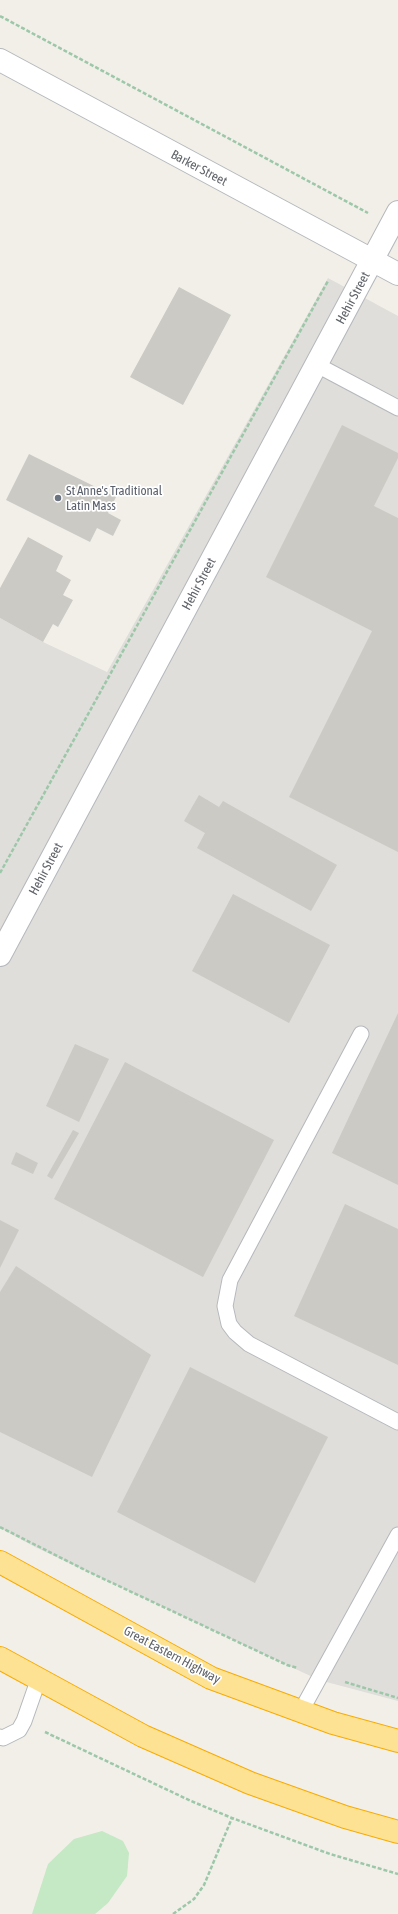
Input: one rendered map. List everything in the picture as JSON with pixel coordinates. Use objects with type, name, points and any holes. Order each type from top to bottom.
[{"type":"highway","name":"Great Eastern Highway","points":[[0,1562],[211,1678],[333,1723],[398,1741]]},
{"type":"highway","points":[[0,1658],[143,1736],[250,1783],[345,1817],[398,1832]]},
{"type":"street","name":"Barker Street","points":[[0,60],[398,274]]},
{"type":"street","name":"Hehir Street","points":[[0,955],[395,219]]},
{"type":"lane","points":[[317,365],[398,408]]},
{"type":"lane","points":[[361,1034],[230,1280],[225,1306],[229,1324],[235,1332],[249,1344],[398,1422]]},
{"type":"lane","points":[[301,1710],[398,1535]]},
{"type":"lane","points":[[0,1737],[3,1738],[19,1730],[24,1722],[39,1678]]},
{"type":"path","points":[[0,16],[366,212],[395,219]]},
{"type":"path","points":[[0,873],[366,212]]},
{"type":"path","points":[[0,1527],[89,1572],[287,1665],[398,1698]]},
{"type":"path","points":[[24,1722],[191,1801],[232,1818],[330,1854],[398,1874]]},
{"type":"path","points":[[173,1914],[194,1899],[204,1885],[232,1818]]},
{"type":"shaded area","points":[[328,278],[398,316],[398,1701],[319,1680],[35,1547],[0,1528],[0,618],[43,642],[107,672]]},
{"type":"green space","points":[[102,1831],[123,1841],[129,1853],[127,1876],[108,1903],[95,1914],[32,1914],[48,1864],[74,1839]]},
{"type":"building","points":[[179,287],[231,315],[183,405],[130,377]]},
{"type":"building","points":[[342,425],[398,453],[398,458],[374,506],[398,518],[398,852],[289,797],[372,631],[266,577]]},
{"type":"building","points":[[29,454],[116,497],[108,513],[121,520],[113,536],[97,528],[90,542],[6,500]]},
{"type":"building","points":[[28,537],[63,556],[56,571],[71,580],[63,595],[73,600],[58,627],[53,624],[43,642],[0,618],[0,588]]},
{"type":"building","points":[[199,795],[219,807],[223,801],[337,865],[311,911],[197,848],[205,833],[184,821]]},
{"type":"building","points":[[233,894],[330,945],[289,1023],[192,971]]},
{"type":"building","points":[[398,1013],[398,1185],[332,1153]]},
{"type":"building","points":[[75,1044],[109,1059],[79,1122],[46,1106]]},
{"type":"building","points":[[125,1062],[274,1140],[203,1277],[54,1199]]},
{"type":"building","points":[[73,1130],[79,1133],[52,1179],[47,1176]]},
{"type":"building","points":[[16,1152],[38,1163],[33,1174],[11,1164]]},
{"type":"building","points":[[345,1204],[398,1229],[398,1365],[294,1316]]},
{"type":"building","points":[[0,1220],[19,1230],[0,1268]]},
{"type":"building","points":[[16,1266],[151,1355],[92,1477],[0,1432],[0,1292]]},
{"type":"building","points":[[190,1367],[328,1437],[255,1583],[117,1512]]},
{"type":"place","name":"St Anne's Traditional Latin Mass","points":[[58,498]]}]
